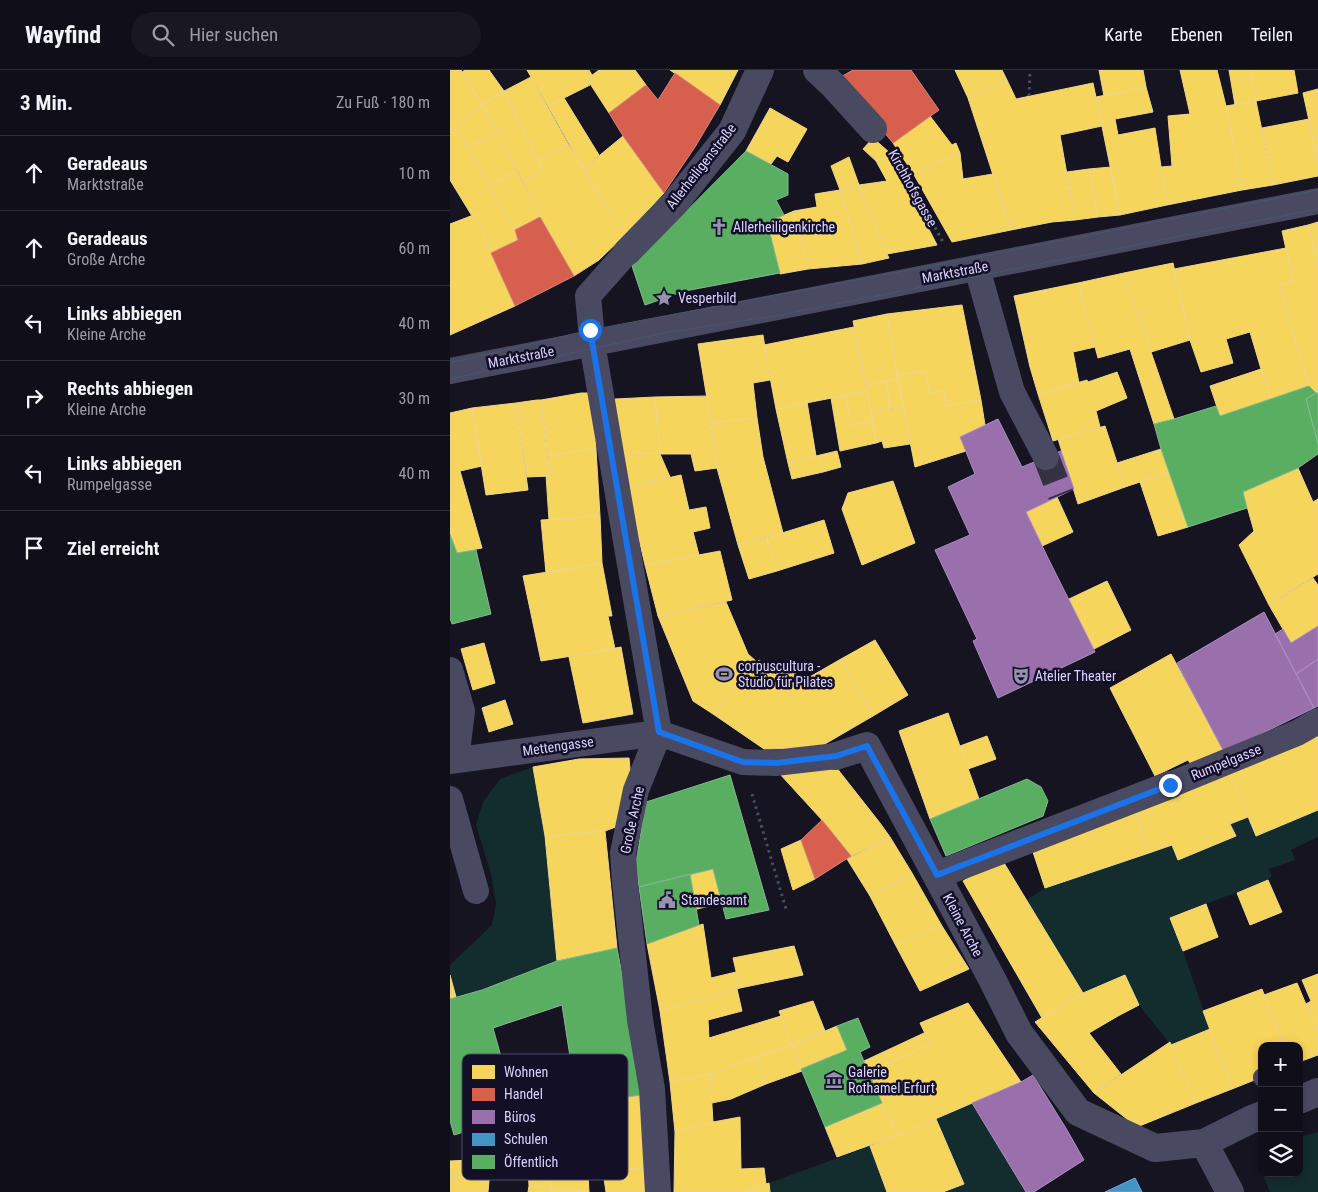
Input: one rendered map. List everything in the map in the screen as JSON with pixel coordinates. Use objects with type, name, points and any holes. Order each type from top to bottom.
[{"type":"street","name":"Allerheiligenstraße","points":[[627,252],[674,204],[732,131],[760,70]]},
{"type":"street","points":[[817,70],[873,129]]},
{"type":"street","name":"Marktstraße","points":[[450,371],[978,273],[1318,200]]},
{"type":"street","points":[[627,252],[588,296],[592,344],[659,732]]},
{"type":"street","name":"Marktstraße","points":[[978,273],[1012,392],[1046,458]]},
{"type":"street","name":"Mettengasse","points":[[450,670],[462,711],[453,760],[659,732]]},
{"type":"street","name":"Rumpelgasse","points":[[937,875],[1170,785],[1297,733],[1318,721]]},
{"type":"street","name":"Kleine Arche","points":[[659,732],[743,762],[776,763],[836,756],[867,746],[1019,1032],[1078,1112],[1156,1148],[1204,1143]]},
{"type":"street","name":"Große Arche","points":[[658,1192],[652,1089],[636,1021],[623,853],[636,790],[659,732]]},
{"type":"street","points":[[450,799],[476,891]]},
{"type":"street","points":[[1303,1098],[1318,1092]]},
{"type":"street","points":[[1230,1192],[1204,1143],[1258,1117]]},
{"type":"path","points":[[1028,96],[1030,70]]},
{"type":"path","name":"Kirchhofsgasse","points":[[873,129],[892,148],[944,243]]},
{"type":"path","points":[[743,762],[786,909]]},
{"type":"green space","points":[[533,767],[545,836],[557,961],[482,990],[456,997],[450,975],[450,965],[492,925],[496,904],[491,874],[476,825],[483,802],[500,779]]},
{"type":"green space","points":[[1318,810],[1318,837],[1291,850],[1295,860],[1269,869],[1272,876],[1268,880],[1170,918],[1210,1029],[1171,1045],[1139,1005],[1125,975],[1083,993],[1027,900],[1045,888],[1172,845],[1178,859],[1235,837],[1231,824],[1248,817],[1256,836]]},
{"type":"green space","points":[[972,1103],[1026,1192],[943,1192],[964,1184],[936,1119]]},
{"type":"green space","points":[[1318,1132],[1318,1192],[1270,1192],[1264,1177],[1303,1177],[1303,1136]]},
{"type":"green space","points":[[870,1146],[887,1192],[770,1192],[769,1183]]},
{"type":"building: Wohnen","points":[[450,70],[461,70],[482,105],[455,127],[515,230],[518,240],[491,253],[476,214],[472,216],[450,180]]},
{"type":"building: Wohnen","points":[[465,70],[489,70],[504,91],[482,105],[462,72]]},
{"type":"building: Wohnen","points":[[527,70],[589,70],[592,75],[587,79],[590,85],[548,106]]},
{"type":"building: Wohnen","points":[[599,70],[635,70],[646,85],[609,113],[587,79]]},
{"type":"building: Wohnen","points":[[670,70],[738,70],[720,105]]},
{"type":"building: Wohnen","points":[[955,70],[1002,70],[1007,80],[968,98]]},
{"type":"building: Wohnen","points":[[1099,70],[1143,70],[1146,87],[1104,96]]},
{"type":"building: Wohnen","points":[[1180,70],[1217,70],[1242,190],[1167,205],[1161,167],[1172,166],[1168,116],[1190,114]]},
{"type":"building: Wohnen","points":[[1229,70],[1250,70],[1256,101],[1235,105]]},
{"type":"building: Wohnen","points":[[1250,70],[1294,70],[1298,93],[1256,101]]},
{"type":"building: Wohnen","points":[[531,77],[568,144],[538,161],[504,91]]},
{"type":"building: Wohnen","points":[[1007,80],[1016,99],[1093,83],[1102,126],[1060,135],[1075,220],[1052,222],[1011,230],[968,98]]},
{"type":"building: Wohnen","points":[[1146,87],[1153,112],[1115,119],[1118,135],[1155,128],[1167,205],[1120,215],[1096,97]]},
{"type":"building: Wohnen","points":[[1318,89],[1318,162],[1303,93]]},
{"type":"building: Wohnen","points":[[504,91],[542,169],[523,182],[482,105]]},
{"type":"building: Wohnen","points":[[564,98],[599,155],[583,169],[548,106]]},
{"type":"building: Wohnen","points":[[1256,101],[1273,185],[1242,190],[1226,106]]},
{"type":"building: Wohnen","points":[[482,105],[498,132],[467,147],[455,127]]},
{"type":"building: Wohnen","points":[[770,108],[807,129],[788,162],[777,156],[771,164],[746,151]]},
{"type":"building: Wohnen","points":[[930,116],[952,145],[956,143],[960,153],[913,173],[893,143]]},
{"type":"building: Wohnen","points":[[1309,119],[1318,162],[1318,176],[1273,185],[1262,128]]},
{"type":"building: Wohnen","points":[[498,132],[517,171],[489,185],[467,147]]},
{"type":"building: Wohnen","points":[[623,136],[664,193],[625,235],[583,169]]},
{"type":"building: Wohnen","points":[[873,138],[890,153],[876,161],[863,149]]},
{"type":"building: Wohnen","points":[[568,144],[625,235],[599,260],[574,276],[540,217],[523,182],[542,169],[538,161]]},
{"type":"building: Wohnen","points":[[890,153],[937,245],[887,254],[859,185],[887,181],[876,161]]},
{"type":"building: Wohnen","points":[[960,153],[963,179],[993,174],[1011,230],[952,242],[913,173]]},
{"type":"building: Wohnen","points":[[849,157],[859,185],[840,190],[831,166]]},
{"type":"building: Wohnen","points":[[1111,167],[1120,215],[1098,217],[1089,169]]},
{"type":"building: Wohnen","points":[[1089,169],[1098,217],[1075,220],[1067,172]]},
{"type":"building: Wohnen","points":[[517,171],[540,217],[515,230],[489,185]]},
{"type":"building: Wohnen","points":[[859,185],[889,258],[862,264],[840,190]]},
{"type":"building: Wohnen","points":[[840,190],[862,264],[808,269],[794,211],[817,207],[815,194]]},
{"type":"building: Wohnen","points":[[794,211],[808,269],[780,274],[768,222]]},
{"type":"building: Wohnen","points":[[476,214],[515,306],[450,335],[450,224]]},
{"type":"building: Wohnen","points":[[1318,222],[1318,267],[1308,225]]},
{"type":"building: Wohnen","points":[[1308,225],[1318,267],[1318,393],[1309,386],[1279,285],[1293,281],[1282,231]]},
{"type":"building: Wohnen","points":[[1286,248],[1293,281],[1279,285],[1309,386],[1271,400],[1250,332],[1226,339],[1233,363],[1201,372],[1190,340],[1174,269]]},
{"type":"building: Wohnen","points":[[1173,263],[1190,340],[1151,352],[1124,273]]},
{"type":"building: Wohnen","points":[[1124,273],[1174,419],[1154,424],[1130,349],[1098,358],[1078,283]]},
{"type":"building: Wohnen","points":[[1078,283],[1095,347],[1073,352],[1079,383],[1038,394],[1014,296]]},
{"type":"building: Wohnen","points":[[962,305],[981,400],[946,406],[944,391],[930,393],[926,371],[897,375],[887,314]]},
{"type":"building: Wohnen","points":[[887,314],[898,379],[866,385],[853,321]]},
{"type":"building: Wohnen","points":[[854,327],[867,391],[776,409],[764,345]]},
{"type":"building: Wohnen","points":[[763,335],[770,380],[753,383],[757,418],[711,423],[698,344]]},
{"type":"building: Wohnen","points":[[1261,369],[1271,400],[1220,416],[1210,386]]},
{"type":"building: Wohnen","points":[[926,371],[930,393],[944,391],[946,406],[981,400],[985,425],[960,437],[966,451],[915,467],[897,375]]},
{"type":"building: Wohnen","points":[[1117,372],[1127,398],[1096,411],[1100,427],[1053,441],[1038,394],[1087,380],[1088,382]]},
{"type":"building: Wohnen","points":[[898,379],[904,407],[890,409],[886,381]]},
{"type":"building: Wohnen","points":[[886,381],[890,409],[871,413],[866,385]]},
{"type":"building: Wohnen","points":[[867,391],[873,421],[851,425],[845,395]]},
{"type":"building: Wohnen","points":[[581,393],[593,393],[596,449],[548,455],[541,400]]},
{"type":"building: Wohnen","points":[[845,395],[851,425],[873,421],[876,443],[840,451],[831,398]]},
{"type":"building: Wohnen","points":[[707,396],[717,468],[695,471],[691,454],[660,454],[655,397]]},
{"type":"building: Wohnen","points":[[655,397],[660,454],[622,452],[615,399]]},
{"type":"building: Wohnen","points":[[541,400],[550,476],[527,477],[516,403]]},
{"type":"building: Wohnen","points":[[807,402],[816,456],[788,463],[776,409]]},
{"type":"building: Wohnen","points":[[516,403],[528,490],[486,495],[472,408]]},
{"type":"building: Wohnen","points":[[904,407],[910,444],[884,448],[882,441],[876,443],[871,413]]},
{"type":"building: Wohnen","points":[[472,408],[482,466],[460,471],[482,548],[457,553],[450,534],[450,413]]},
{"type":"building: Wohnen","points":[[757,418],[763,457],[783,533],[738,545],[717,468],[711,423]]},
{"type":"building: Wohnen","points":[[1105,426],[1125,487],[1078,504],[1058,439]]},
{"type":"building: Wohnen","points":[[596,449],[600,516],[549,520],[546,475],[550,476],[548,455]]},
{"type":"building: Wohnen","points":[[1161,449],[1170,472],[1125,487],[1117,463]]},
{"type":"building: Wohnen","points":[[837,451],[841,467],[823,472],[820,455]]},
{"type":"building: Wohnen","points":[[622,452],[660,454],[670,477],[627,487]]},
{"type":"building: Wohnen","points":[[820,455],[823,472],[792,479],[788,463]]},
{"type":"building: Wohnen","points":[[1298,468],[1313,502],[1318,499],[1318,574],[1269,605],[1239,545],[1254,531],[1243,492]]},
{"type":"building: Wohnen","points":[[1170,472],[1188,527],[1158,536],[1140,482]]},
{"type":"building: Wohnen","points":[[681,475],[689,510],[706,507],[710,528],[693,532],[699,555],[645,565],[627,487]]},
{"type":"building: Wohnen","points":[[893,481],[915,543],[862,565],[842,509],[848,493]]},
{"type":"building: Wohnen","points":[[1057,497],[1073,532],[1042,546],[1026,512]]},
{"type":"building: Wohnen","points":[[600,516],[602,563],[546,573],[541,520]]},
{"type":"building: Wohnen","points":[[824,520],[834,553],[777,571],[766,538]]},
{"type":"building: Wohnen","points":[[766,538],[777,571],[749,579],[738,545]]},
{"type":"building: Wohnen","points":[[720,551],[732,600],[658,616],[645,565]]},
{"type":"building: Wohnen","points":[[602,563],[612,616],[608,616],[615,649],[541,661],[523,576]]},
{"type":"building: Wohnen","points":[[1313,578],[1318,585],[1318,626],[1291,643],[1269,605]]},
{"type":"building: Wohnen","points":[[1107,581],[1131,630],[1094,649],[1069,599]]},
{"type":"building: Wohnen","points":[[726,602],[748,654],[757,662],[713,714],[693,701],[658,616]]},
{"type":"building: Wohnen","points":[[875,640],[908,695],[873,716],[841,659]]},
{"type":"building: Wohnen","points":[[484,643],[495,683],[473,690],[461,649]]},
{"type":"building: Wohnen","points":[[621,647],[633,714],[583,723],[569,657]]},
{"type":"building: Wohnen","points":[[1171,654],[1224,752],[1190,763],[1188,760],[1155,776],[1110,688]]},
{"type":"building: Wohnen","points":[[841,659],[873,716],[818,748],[764,749],[713,714],[759,660],[776,675],[781,668],[793,669],[801,682]]},
{"type":"building: Wohnen","points":[[505,700],[513,724],[489,732],[482,708]]},
{"type":"building: Wohnen","points":[[948,713],[979,799],[930,819],[899,731]]},
{"type":"building: Wohnen","points":[[1318,734],[1318,810],[1256,836],[1230,773]]},
{"type":"building: Wohnen","points":[[987,736],[996,759],[968,769],[960,746]]},
{"type":"building: Wohnen","points":[[629,758],[631,780],[621,825],[605,831],[545,836],[533,767],[579,759]]},
{"type":"building: Wohnen","points":[[832,762],[890,837],[851,856],[822,820],[779,773]]},
{"type":"building: Wohnen","points":[[1230,773],[1248,817],[1230,824],[1236,836],[1178,860],[1172,845],[1149,853],[1135,810]]},
{"type":"building: Wohnen","points":[[1135,810],[1149,853],[1045,888],[1031,846]]},
{"type":"building: Wohnen","points":[[605,831],[617,948],[557,961],[545,836]]},
{"type":"building: Wohnen","points":[[890,837],[912,873],[870,896],[847,859]]},
{"type":"building: Wohnen","points":[[801,840],[815,879],[793,890],[781,849]]},
{"type":"building: Wohnen","points":[[1001,858],[1083,993],[1042,1018],[963,881]]},
{"type":"building: Wohnen","points":[[713,869],[722,903],[697,909],[690,874]]},
{"type":"building: Wohnen","points":[[912,873],[942,926],[895,944],[870,896]]},
{"type":"building: Wohnen","points":[[1268,880],[1282,912],[1250,925],[1237,893]]},
{"type":"building: Wohnen","points":[[1206,904],[1218,937],[1183,951],[1170,918]]},
{"type":"building: Wohnen","points":[[703,924],[711,978],[736,972],[740,988],[660,1011],[647,944]]},
{"type":"building: Wohnen","points":[[942,926],[969,969],[920,991],[895,944]]},
{"type":"building: Wohnen","points":[[794,946],[803,975],[740,988],[733,958]]},
{"type":"building: Wohnen","points":[[1318,974],[1318,1033],[1306,1004],[1311,1001],[1302,980]]},
{"type":"building: Wohnen","points":[[450,975],[456,997],[450,999]]},
{"type":"building: Wohnen","points":[[1125,975],[1139,1005],[1089,1033],[1121,1074],[1094,1093],[1035,1022],[1083,993]]},
{"type":"building: Wohnen","points":[[1297,983],[1318,1033],[1318,1055],[1303,1061],[1303,1042],[1282,1042],[1264,995]]},
{"type":"building: Wohnen","points":[[737,989],[742,1011],[708,1020],[709,1038],[781,1016],[792,1045],[710,1074],[670,1082],[660,1011]]},
{"type":"building: Wohnen","points":[[1262,989],[1282,1042],[1258,1042],[1258,1079],[1232,1089],[1203,1011]]},
{"type":"building: Wohnen","points":[[813,1001],[825,1031],[792,1045],[779,1011]]},
{"type":"building: Wohnen","points":[[968,1003],[1021,1082],[898,1135],[869,1072],[930,1044],[920,1023]]},
{"type":"building: Wohnen","points":[[837,1026],[847,1050],[801,1069],[792,1045]]},
{"type":"building: Wohnen","points":[[1210,1029],[1232,1089],[1196,1103],[1171,1045]]},
{"type":"building: Wohnen","points":[[924,1033],[930,1044],[869,1072],[864,1061]]},
{"type":"building: Wohnen","points":[[1170,1042],[1196,1103],[1137,1127],[1094,1093]]},
{"type":"building: Wohnen","points":[[792,1045],[802,1071],[766,1084],[756,1057]]},
{"type":"building: Wohnen","points":[[756,1057],[766,1084],[731,1099],[712,1103],[710,1074]]},
{"type":"building: Wohnen","points":[[710,1074],[713,1122],[675,1132],[670,1082]]},
{"type":"building: Wohnen","points":[[642,1095],[644,1168],[628,1170],[628,1097]]},
{"type":"building: Wohnen","points":[[882,1103],[898,1135],[837,1157],[825,1127]]},
{"type":"building: Wohnen","points":[[740,1117],[741,1169],[764,1168],[766,1184],[746,1192],[674,1192],[675,1132]]},
{"type":"building: Wohnen","points":[[936,1119],[964,1184],[943,1192],[887,1192],[870,1146]]},
{"type":"building: Wohnen","points":[[462,1160],[462,1178],[450,1176],[450,1161]]},
{"type":"building: Wohnen","points":[[644,1168],[647,1192],[606,1192],[604,1180],[628,1180],[628,1170]]},
{"type":"building: Wohnen","points":[[450,1176],[462,1178],[462,1180],[489,1181],[488,1192],[450,1192]]},
{"type":"building: Wohnen","points":[[529,1180],[551,1180],[552,1189],[529,1186]]},
{"type":"building: Wohnen","points":[[551,1180],[588,1180],[589,1192],[552,1189]]},
{"type":"building: Wohnen","points":[[769,1183],[770,1192],[746,1192],[766,1184]]},
{"type":"building: Wohnen","points":[[529,1186],[552,1189],[551,1192],[528,1192]]},
{"type":"building: Wohnen","points":[[552,1189],[589,1192],[551,1192]]},
{"type":"building: Handel","points":[[853,70],[911,70],[939,110],[893,143],[839,78]]},
{"type":"building: Handel","points":[[675,73],[720,105],[664,193],[609,113],[646,85],[658,100]]},
{"type":"building: Handel","points":[[540,217],[574,276],[515,306],[491,253],[518,240],[515,230]]},
{"type":"building: Handel","points":[[822,820],[851,856],[815,879],[801,840]]},
{"type":"building: Büros","points":[[998,419],[1022,467],[1061,451],[1074,489],[1026,512],[1095,652],[998,698],[973,641],[977,639],[935,550],[970,535],[948,487],[975,474],[960,437]]},
{"type":"building: Büros","points":[[1264,612],[1314,708],[1224,752],[1177,663]]},
{"type":"building: Büros","points":[[1318,626],[1318,659],[1296,674],[1275,634],[1283,629],[1291,643]]},
{"type":"building: Büros","points":[[1318,659],[1318,706],[1314,708],[1296,674]]},
{"type":"building: Büros","points":[[1033,1075],[1084,1160],[1034,1192],[1026,1192],[972,1103]]},
{"type":"building: Schulen","points":[[1135,1178],[1142,1192],[1105,1192]]},
{"type":"building: Öffentlich","name":"Allerheiligenkirche","points":[[746,151],[788,174],[788,195],[776,200],[784,215],[767,222],[780,273],[685,291],[645,305],[632,266]]},
{"type":"building: Öffentlich","points":[[1309,386],[1316,393],[1306,399],[1318,444],[1318,454],[1298,468],[1243,492],[1247,508],[1188,527],[1154,424],[1216,406],[1220,416]]},
{"type":"building: Öffentlich","points":[[1318,393],[1318,444],[1306,399]]},
{"type":"building: Öffentlich","points":[[450,534],[457,553],[476,550],[491,614],[452,624],[450,618]]},
{"type":"building: Öffentlich","points":[[730,775],[769,910],[726,919],[713,869],[639,887],[636,863],[643,820],[640,804]]},
{"type":"building: Öffentlich","points":[[1027,779],[1041,787],[1048,801],[1043,816],[946,856],[930,819]]},
{"type":"building: Öffentlich","points":[[690,874],[699,925],[647,944],[639,887]]},
{"type":"building: Öffentlich","points":[[617,948],[642,1095],[628,1097],[628,1054],[570,1054],[562,1005],[493,1028],[500,1054],[462,1054],[462,1133],[454,1135],[450,1121],[450,999],[482,990],[557,961]]},
{"type":"building: Öffentlich","points":[[858,1018],[870,1047],[860,1052],[882,1103],[825,1127],[801,1069],[847,1050],[837,1026]]},
{"type":"tunnel","points":[[1046,457],[1061,495]]},
{"type":"tram line","points":[[450,363],[590,330],[973,258],[1318,190]]},
{"type":"tram line","points":[[450,379],[669,332],[775,316],[1318,209]]},
{"type":"place","name":"Allerheiligenkirche","points":[[719,227]]},
{"type":"place","name":"Vesperbild","points":[[664,298]]},
{"type":"place","name":"corpuscultura - Studio für Pilates","points":[[724,674]]},
{"type":"place","name":"Atelier Theater","points":[[1021,676]]},
{"type":"place","name":"Standesamt","points":[[667,900]]},
{"type":"place","name":"Galerie Rothamel Erfurt","points":[[834,1080]]},
{"type":"route","points":[[590,330],[659,732],[743,762],[776,763],[836,756],[867,746],[937,875],[1170,785]]}]
